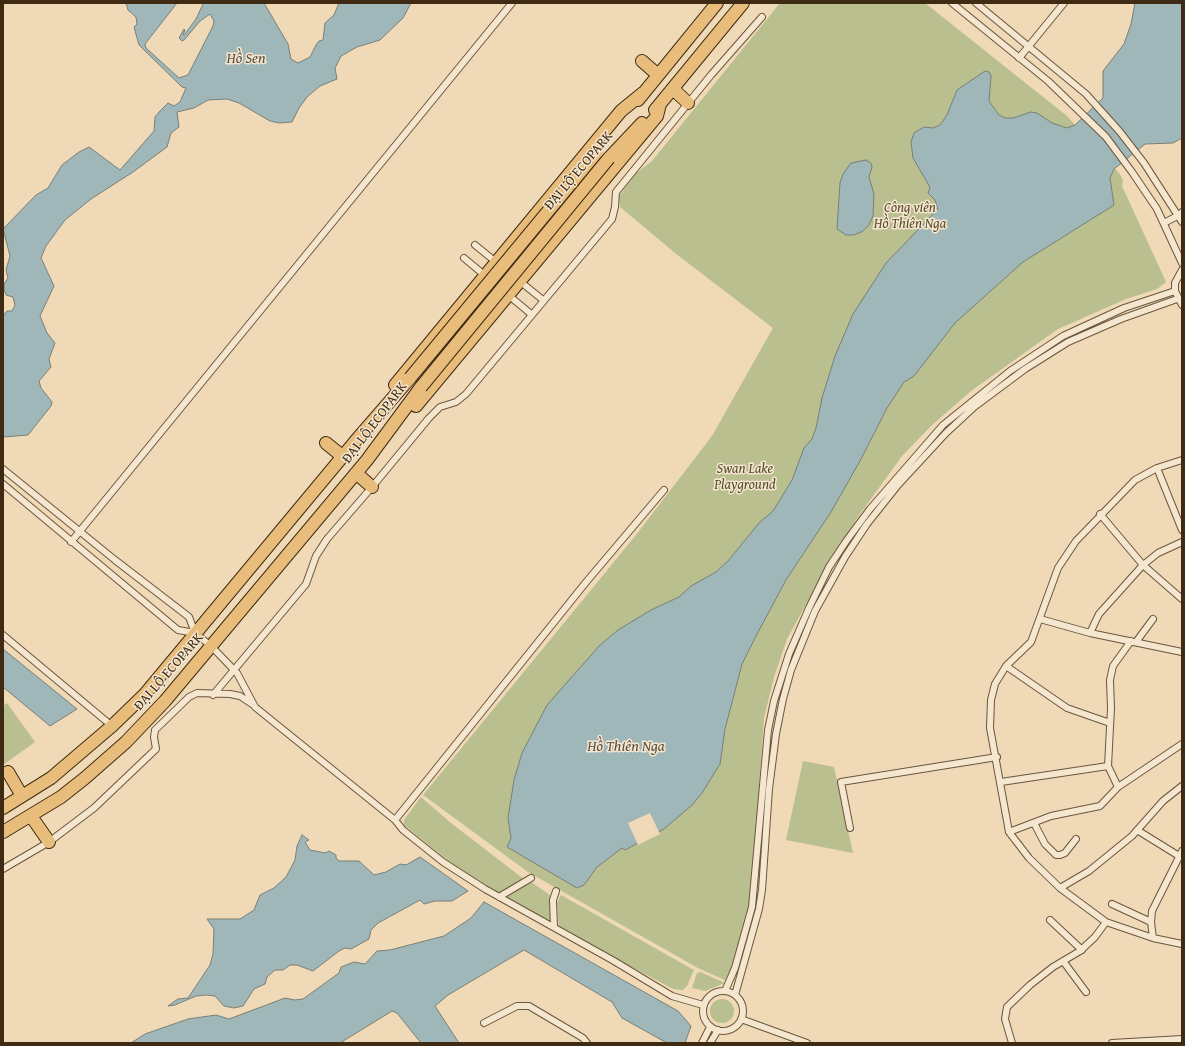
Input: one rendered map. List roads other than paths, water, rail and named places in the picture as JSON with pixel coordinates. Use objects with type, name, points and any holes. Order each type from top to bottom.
[{"type":"highway","name":"ĐẠI LỘ ECOPARK","points":[[3,808],[51,778],[112,726],[145,694],[342,456],[410,378],[597,152],[658,74],[717,3]]},
{"type":"highway","name":"ĐẠI LỘ ECOPARK","points":[[3,832],[31,816],[73,788],[126,742],[165,701],[367,460],[421,387],[609,158],[673,89],[743,3]]},
{"type":"highway","points":[[642,61],[658,74]]},
{"type":"highway","points":[[673,89],[688,103]]},
{"type":"highway","points":[[358,438],[365,420],[620,111],[643,93]]},
{"type":"highway","points":[[367,460],[387,441],[657,116],[660,104]]},
{"type":"highway","points":[[326,444],[342,456]]},
{"type":"highway","points":[[356,473],[372,488]]},
{"type":"highway","points":[[5,774],[22,796]]},
{"type":"highway","points":[[31,816],[49,842]]},
{"type":"street","points":[[72,542],[512,3]]},
{"type":"street","points":[[952,3],[1048,81],[1106,138],[1132,172],[1164,223],[1182,263]]},
{"type":"street","points":[[976,3],[1086,94],[1120,132],[1144,163],[1180,214],[1182,222]]},
{"type":"street","points":[[1018,58],[1064,3]]},
{"type":"street","points":[[213,694],[306,584],[316,556],[327,539],[440,407],[456,402],[466,394],[531,314],[612,219],[615,207],[616,192],[688,103],[762,16]]},
{"type":"street","points":[[1164,223],[1180,214]]},
{"type":"street","points":[[475,245],[543,300]]},
{"type":"street","points":[[464,258],[531,314]]},
{"type":"street","points":[[1182,270],[1176,283],[1175,291],[1182,305]]},
{"type":"street","points":[[725,991],[735,968],[752,907],[768,730],[774,701],[784,668],[809,608],[830,567],[870,508],[943,425],[1000,378],[1063,336],[1124,308],[1175,291]]},
{"type":"street","points":[[735,995],[759,908],[765,853],[769,789],[776,734],[791,670],[815,611],[830,582],[866,524],[898,485],[946,433],[974,407],[1025,369],[1068,342],[1094,330],[1178,299]]},
{"type":"street","points":[[1091,323],[1094,330]]},
{"type":"street","points":[[1000,378],[1005,384]]},
{"type":"street","points":[[1182,460],[1157,468],[1135,480],[1100,514],[1076,541],[1058,568],[1031,642],[1006,666],[995,684],[991,700],[990,728],[997,758],[1010,832],[1030,858],[1060,888],[1106,922],[1154,938],[1182,944]]},
{"type":"street","points":[[1157,468],[1182,530]]},
{"type":"street","points":[[3,469],[190,617],[195,633]]},
{"type":"street","points":[[3,484],[178,630],[195,633],[211,646],[234,669],[255,707]]},
{"type":"street","points":[[394,820],[587,581],[664,490]]},
{"type":"street","points":[[870,508],[875,513]]},
{"type":"street","points":[[1100,514],[1143,565],[1182,599]]},
{"type":"street","points":[[1090,633],[1099,614],[1143,565],[1158,553],[1182,542]]},
{"type":"street","points":[[1040,619],[1090,633],[1182,652]]},
{"type":"street","points":[[1118,786],[1108,766],[1110,680],[1113,666],[1153,619]]},
{"type":"street","points":[[3,634],[112,726]]},
{"type":"street","points":[[1006,666],[1067,708],[1110,723]]},
{"type":"street","points":[[784,668],[791,670]]},
{"type":"street","points":[[3,869],[49,842],[94,808],[156,749],[154,737],[156,730],[189,696],[197,693],[230,694],[240,696],[255,707],[394,820],[403,830],[444,862],[499,896],[672,996],[703,1005]]},
{"type":"street","points":[[1010,832],[1051,816],[1100,806],[1109,798],[1118,786],[1182,744]]},
{"type":"street","points":[[850,828],[841,782],[997,758]]},
{"type":"street","points":[[1001,782],[1108,766]]},
{"type":"street","points":[[1060,888],[1089,871],[1137,830],[1163,801],[1182,786]]},
{"type":"street","points":[[762,789],[769,789]]},
{"type":"street","points":[[1034,823],[1045,844],[1056,855],[1065,853],[1076,840]]},
{"type":"street","points":[[1137,830],[1180,854],[1152,911],[1151,922],[1154,938]]},
{"type":"street","points":[[499,896],[531,878]]},
{"type":"street","points":[[554,928],[553,900],[556,891]]},
{"type":"street","points":[[1112,904],[1151,922]]},
{"type":"street","points":[[752,907],[759,908]]},
{"type":"street","points":[[1050,920],[1082,950]]},
{"type":"street","points":[[1012,1043],[1005,1019],[1007,1007],[1030,985],[1063,961],[1082,950],[1095,937],[1106,922]]},
{"type":"street","points":[[1063,961],[1086,992]]},
{"type":"street","points":[[719,991],[725,991],[735,995],[742,1006],[741,1019],[738,1024],[729,1030],[718,1030],[710,1027],[703,1015],[703,1005],[709,996],[719,991]]},
{"type":"street","points":[[484,1023],[517,1006],[529,1006],[583,1038],[587,1043]]},
{"type":"street","points":[[741,1019],[807,1043]]},
{"type":"street","points":[[702,1043],[710,1027]]},
{"type":"street","points":[[710,1043],[718,1030]]},
{"type":"street","points":[[1112,1043],[1182,1039]]},
{"type":"water","name":"Hồ Sen","points":[[126,3],[177,3],[145,44],[146,48],[179,78],[188,75],[213,26],[214,21],[210,14],[200,21],[184,40],[182,41],[179,38],[184,29],[183,35],[196,19],[203,4],[202,3],[264,3],[288,44],[291,59],[298,63],[310,57],[319,41],[323,40],[325,23],[334,15],[339,3],[411,3],[403,18],[380,40],[357,47],[341,56],[335,68],[337,79],[320,86],[307,97],[299,108],[292,122],[279,123],[270,121],[239,103],[227,99],[208,100],[194,108],[177,112],[179,127],[171,133],[167,147],[133,172],[91,199],[65,220],[46,246],[41,258],[54,286],[40,316],[47,333],[55,343],[49,359],[51,367],[39,381],[41,388],[52,402],[51,406],[28,435],[3,437],[3,316],[7,311],[12,311],[15,305],[13,297],[6,295],[4,290],[4,284],[8,278],[6,270],[10,256],[3,229],[36,195],[48,188],[62,165],[79,152],[89,147],[120,170],[154,131],[155,117],[168,103],[174,106],[180,102],[186,88],[182,87],[139,45],[134,27],[137,24],[136,17],[128,10]]},
{"type":"water","name":"Hồ Thiên Nga","points":[[1135,3],[1182,3],[1182,138],[1173,143],[1145,144],[1114,169],[1110,178],[1114,205],[1023,262],[955,323],[914,376],[904,382],[887,408],[861,459],[831,512],[786,580],[742,664],[725,729],[720,764],[702,793],[692,805],[664,829],[625,850],[622,848],[597,867],[584,885],[577,888],[507,847],[511,838],[508,818],[514,780],[522,753],[547,705],[600,645],[618,630],[651,610],[679,597],[691,586],[716,572],[728,561],[759,523],[773,511],[792,480],[804,448],[812,439],[816,428],[822,398],[835,356],[853,314],[886,263],[938,209],[935,200],[928,193],[930,188],[913,158],[911,142],[914,133],[924,127],[933,128],[940,125],[947,115],[957,90],[985,71],[989,72],[991,76],[989,101],[999,115],[1005,118],[1013,118],[1031,112],[1037,113],[1052,123],[1067,128],[1075,125],[1103,98],[1103,71],[1124,44],[1131,24]]},
{"type":"water","points":[[866,160],[871,163],[872,167],[869,177],[874,194],[873,216],[869,225],[863,231],[854,235],[846,235],[837,229],[840,183],[843,174],[851,163]]},
{"type":"water","points":[[3,649],[77,709],[50,726],[3,687]]},
{"type":"water","points":[[302,835],[309,840],[305,842],[310,850],[325,853],[329,851],[336,855],[336,858],[339,861],[359,861],[374,875],[386,872],[400,864],[406,865],[420,857],[468,891],[452,901],[435,901],[424,904],[420,900],[378,923],[371,930],[369,939],[351,949],[345,948],[339,951],[313,971],[297,965],[290,965],[283,970],[275,970],[267,977],[265,984],[254,989],[243,1006],[234,1008],[224,1006],[215,996],[206,995],[196,996],[175,1005],[168,1006],[178,999],[188,998],[210,965],[213,954],[214,929],[207,919],[240,919],[254,910],[260,895],[274,888],[286,877],[295,860],[297,846]]},
{"type":"water","points":[[484,902],[678,1011],[691,1026],[685,1043],[667,1043],[622,1018],[612,1002],[524,950],[448,995],[435,1006],[459,1043],[421,1043],[397,1013],[392,1011],[340,1043],[131,1043],[145,1034],[188,1019],[216,1015],[229,1019],[285,998],[295,1000],[303,999],[339,973],[341,967],[354,962],[365,964],[377,951],[390,950],[444,936],[471,918]]},
{"type":"park label","name":"Công viên Hồ Thiên Nga","points":[[910,216]]},
{"type":"park label","name":"Swan Lake Playground","points":[[745,478]]}]
